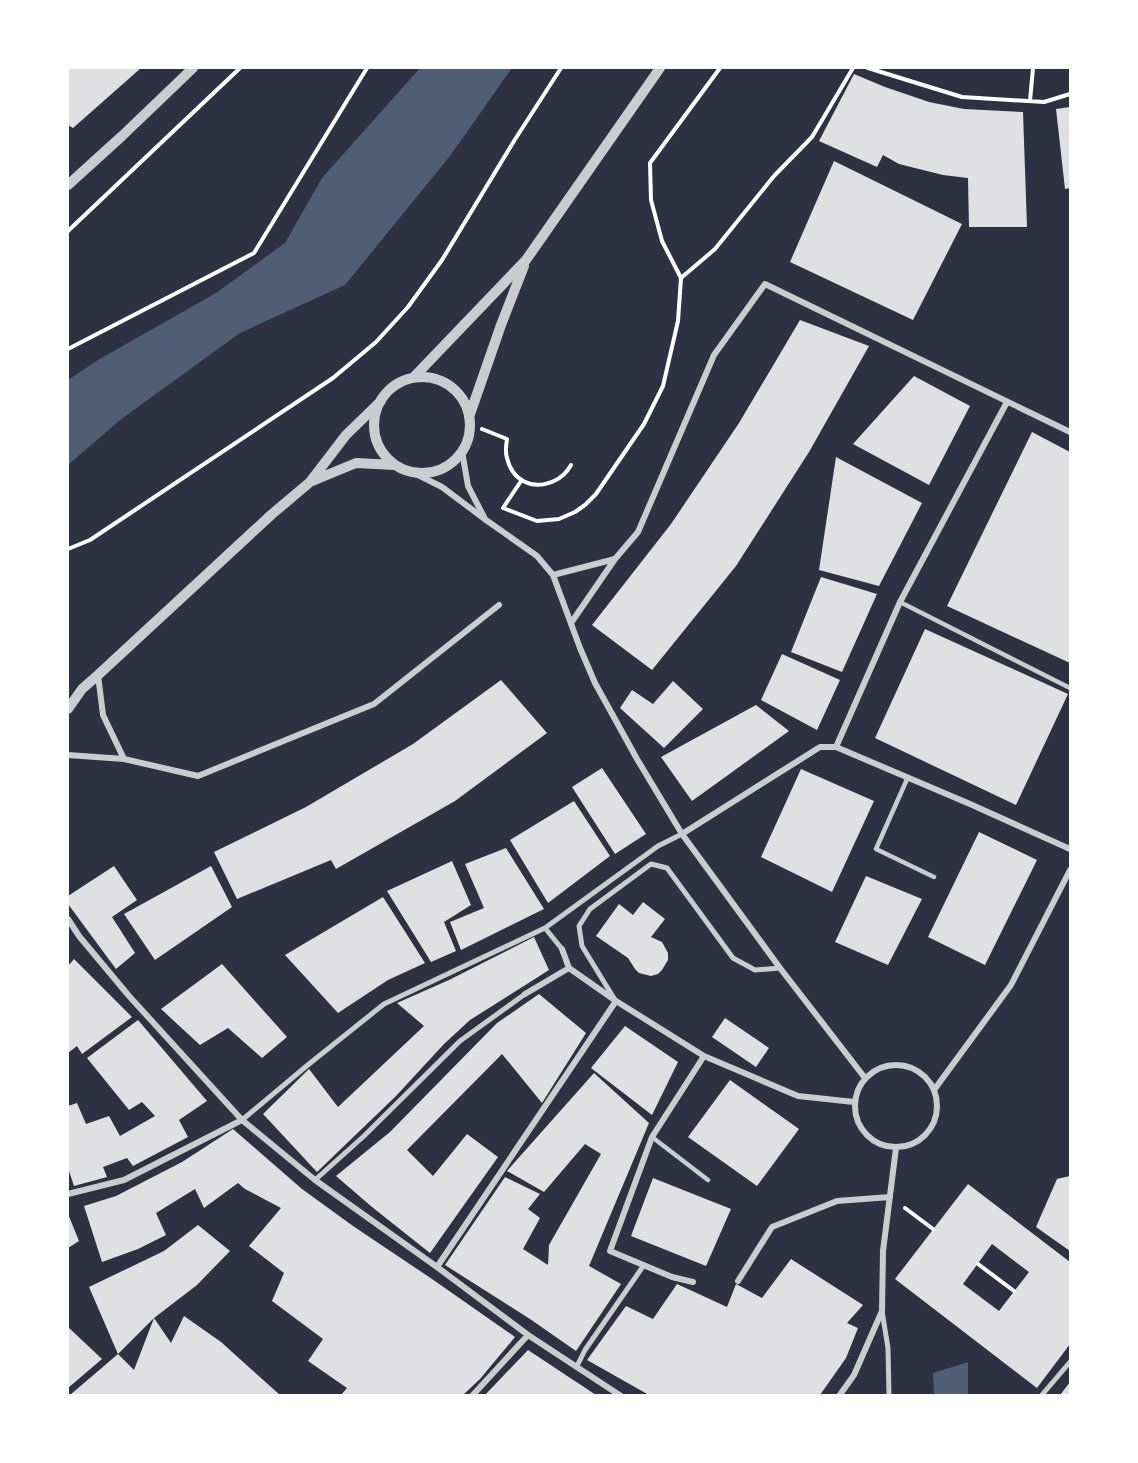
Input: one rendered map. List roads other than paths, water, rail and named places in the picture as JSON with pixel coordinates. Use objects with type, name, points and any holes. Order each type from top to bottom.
[{"type":"street","points":[[68,185],[193,68]]},
{"type":"street","points":[[413,378],[526,260],[660,68]]},
{"type":"street","points":[[469,417],[526,260]]},
{"type":"street","points":[[571,623],[615,559],[638,532],[714,355],[765,284],[1071,432]]},
{"type":"street","points":[[68,697],[82,689],[98,675],[271,515],[310,482],[346,435],[389,390],[400,382],[413,378],[429,378],[443,382],[455,391],[464,403],[470,429],[462,451],[453,462],[441,469],[412,472]]},
{"type":"street","points":[[381,400],[375,414],[374,428],[377,442],[384,455],[395,465]]},
{"type":"street","points":[[836,747],[900,602],[1007,402]]},
{"type":"street","points":[[462,451],[468,486],[486,520]]},
{"type":"street","points":[[310,482],[356,463],[395,465],[442,487],[537,556],[553,575],[595,683],[682,834],[780,968],[865,1078]]},
{"type":"street","points":[[553,575],[615,559]]},
{"type":"street","points":[[68,754],[124,759],[198,776],[374,704],[499,605]]},
{"type":"street","points":[[98,675],[104,715],[124,759]]},
{"type":"street","points":[[68,709],[82,689]]},
{"type":"street","points":[[68,1194],[124,1180],[242,1120],[384,1004],[544,928],[658,846],[682,834],[820,747],[836,747],[1071,849]]},
{"type":"street","points":[[616,1001],[582,946],[579,926],[590,909],[651,864],[667,867],[733,958],[755,970],[780,968]]},
{"type":"street","points":[[934,1090],[1011,985],[1071,870]]},
{"type":"street","points":[[68,919],[79,936],[129,996],[242,1120],[315,1180],[528,1335],[621,1395]]},
{"type":"street","points":[[544,928],[562,949],[569,968],[616,1001],[704,1056],[798,1096],[854,1102]]},
{"type":"street","points":[[315,1180],[364,1136],[460,1041],[525,994],[569,968]]},
{"type":"street","points":[[437,1267],[616,1001]]},
{"type":"street","points":[[693,1282],[672,1277],[610,1251],[652,1137],[704,1056]]},
{"type":"street","points":[[889,1065],[903,1065],[916,1070],[927,1078],[934,1090],[938,1103],[931,1130],[909,1146],[896,1148],[882,1146],[870,1139],[861,1129],[855,1116],[854,1102],[865,1078],[889,1065]]},
{"type":"street","points":[[889,1395],[888,1348],[882,1311],[882,1278],[883,1251],[896,1148]]},
{"type":"street","points":[[738,1281],[772,1227],[837,1201],[890,1197]]},
{"type":"street","points":[[577,1366],[585,1350],[644,1265]]},
{"type":"street","points":[[839,1395],[854,1375],[882,1311]]},
{"type":"street","points":[[471,1395],[528,1335]]},
{"type":"street","points":[[1043,1393],[1071,1362]]},
{"type":"lane","points":[[900,602],[1071,688]]},
{"type":"lane","points":[[908,777],[876,849],[934,877]]},
{"type":"lane","points":[[652,1137],[708,1180]]},
{"type":"water","points":[[420,68],[512,68],[450,156],[345,285],[240,333],[120,420],[68,465],[68,380],[98,360],[216,293],[285,243],[322,178]]},
{"type":"water","points":[[968,1362],[968,1395],[934,1395],[933,1373]]}]
